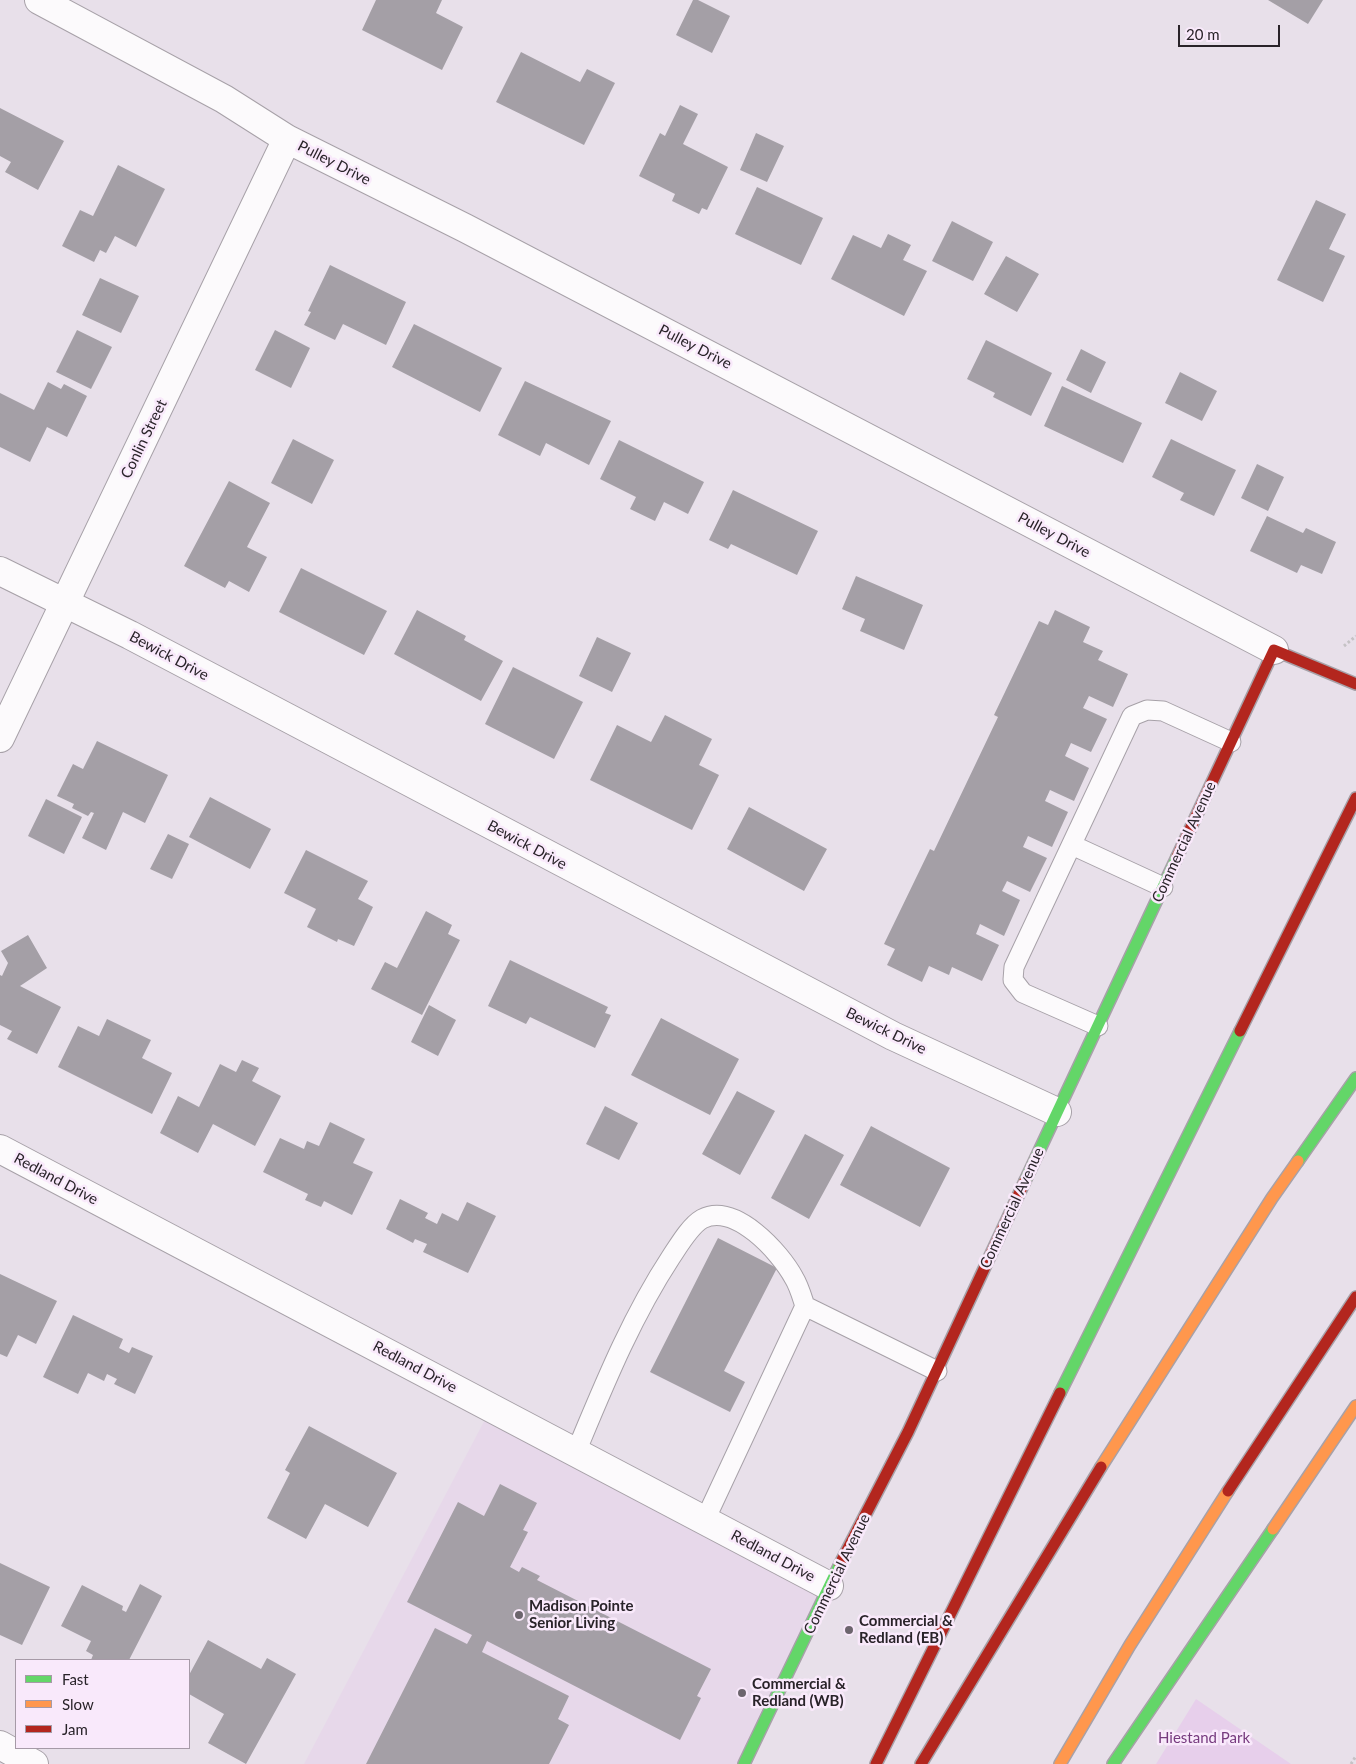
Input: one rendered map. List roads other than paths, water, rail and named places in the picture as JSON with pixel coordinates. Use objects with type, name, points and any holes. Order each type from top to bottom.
[{"type":"main road","name":"Pulley Drive","points":[[1274,650],[1356,684]]},
{"type":"main road","name":"Commercial Avenue","points":[[744,1764],[829,1586],[908,1432],[1274,650]]},
{"type":"main road","points":[[876,1764],[1356,798]]},
{"type":"main road","points":[[921,1764],[1119,1438],[1272,1198],[1356,1078]]},
{"type":"main road","points":[[1060,1764],[1098,1697],[1240,1471],[1356,1297]]},
{"type":"main road","points":[[1113,1764],[1356,1406]]},
{"type":"street","name":"Pulley Drive","points":[[39,0],[224,99],[288,140],[465,228],[1274,650]]},
{"type":"street","name":"Conlin Street","points":[[0,738],[288,140]]},
{"type":"street","name":"Bewick Drive","points":[[0,571],[130,635],[893,1036],[1057,1112]]},
{"type":"street","name":"Redland Drive","points":[[0,1149],[829,1586]]},
{"type":"street","points":[[5,1754],[34,1764]]},
{"type":"lane","points":[[1098,1026],[1023,993],[1013,980],[1014,967],[1132,716],[1147,710],[1162,712],[1231,742]]},
{"type":"lane","points":[[1072,845],[1163,887]]},
{"type":"lane","points":[[576,1452],[618,1353],[647,1294],[681,1243],[701,1220],[717,1214],[743,1223],[771,1246],[794,1278],[806,1306],[936,1371]]},
{"type":"lane","points":[[705,1520],[806,1306]]},
{"type":"place","name":"Madison Pointe Senior Living","points":[[519,1615]]},
{"type":"place","name":"Commercial & Redland (EB)","points":[[849,1630]]},
{"type":"place","name":"Commercial & Redland (WB)","points":[[742,1693]]},
{"type":"park label","name":"Hiestand Park","points":[[1204,1738]]}]
